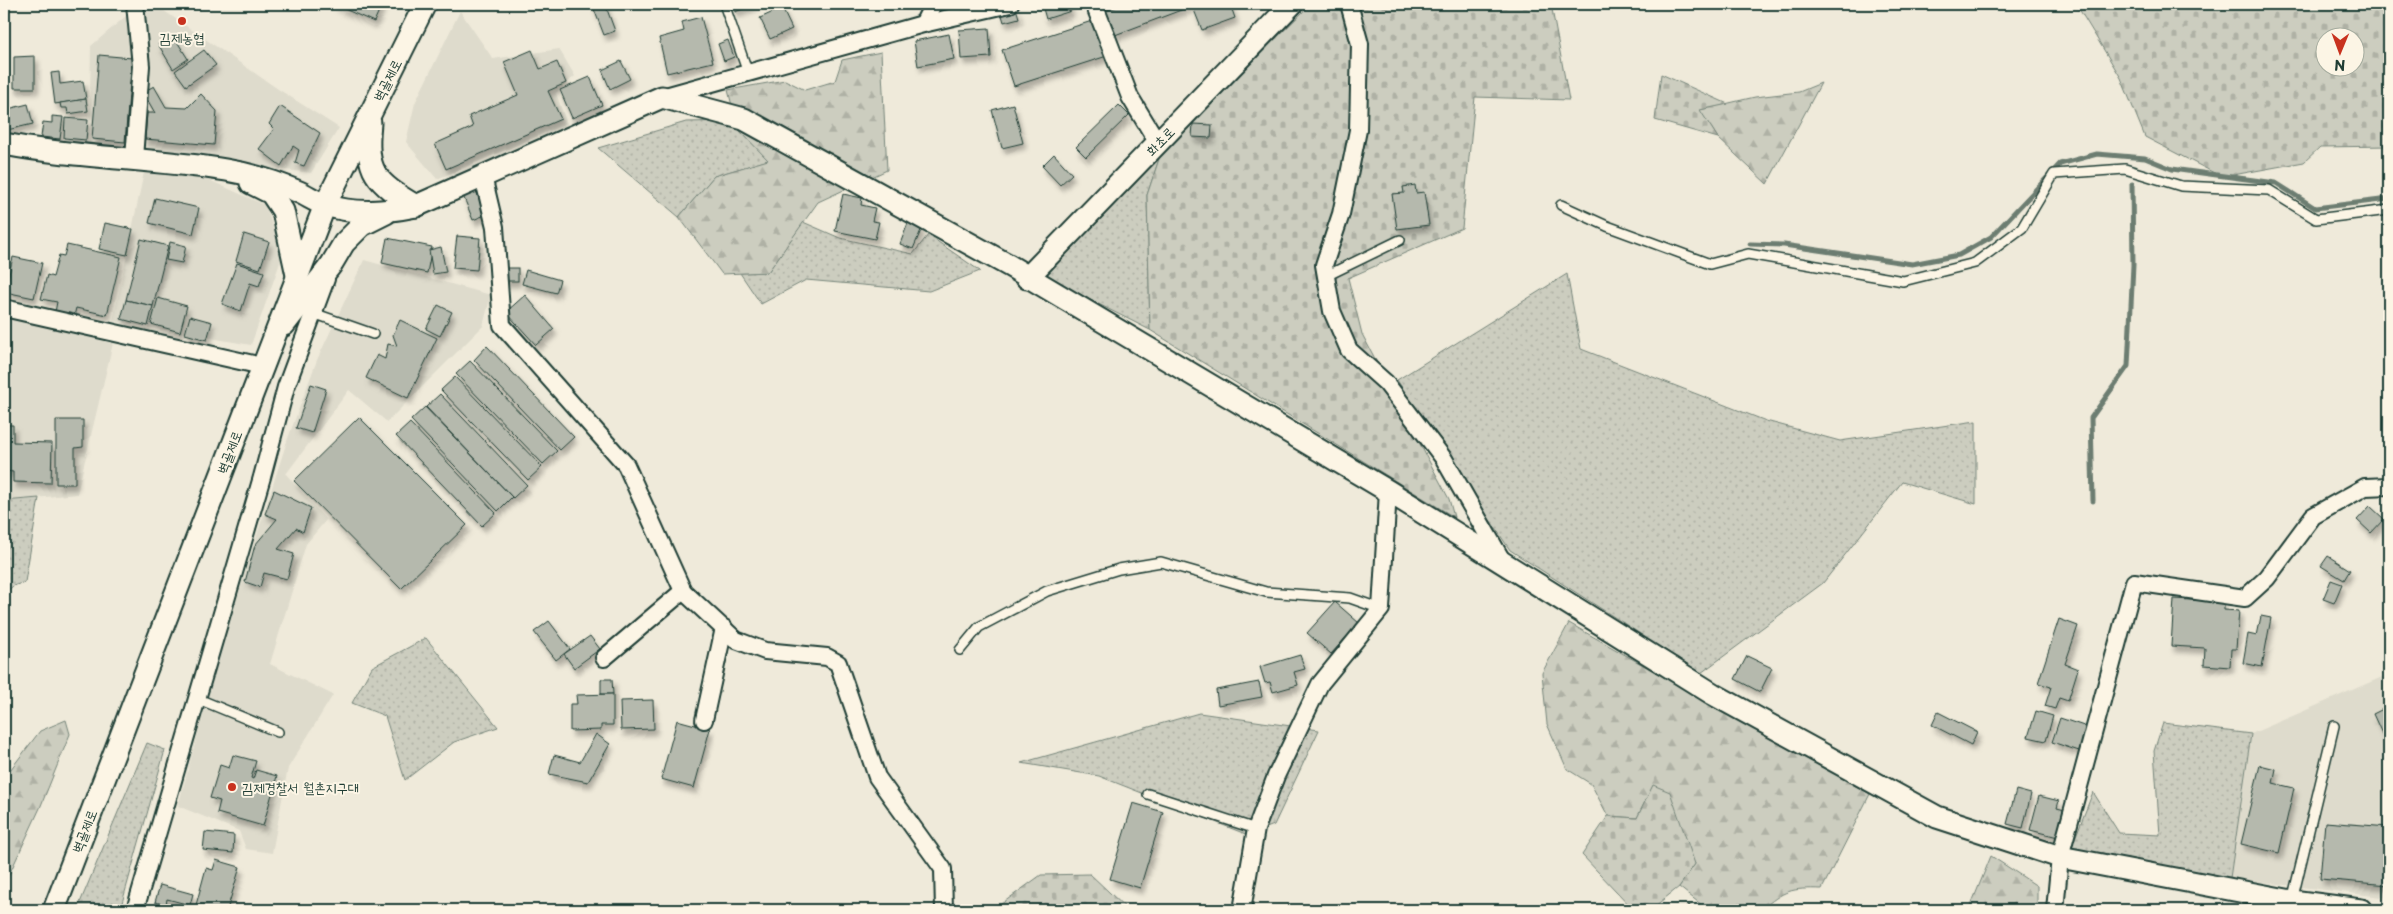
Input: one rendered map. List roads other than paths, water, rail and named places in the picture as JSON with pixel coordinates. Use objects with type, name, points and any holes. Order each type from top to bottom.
[{"type":"street","points":[[134,4],[141,66],[134,158]]},
{"type":"street","name":"벽골제로","points":[[54,910],[325,205],[425,4]]},
{"type":"street","points":[[923,24],[933,4]]},
{"type":"street","points":[[4,144],[32,149],[134,158],[229,170],[270,180],[325,205],[352,212],[390,211],[416,206],[662,97],[923,24],[1010,4]]},
{"type":"street","points":[[1094,4],[1130,97],[1158,143]]},
{"type":"street","name":"화초로","points":[[1027,278],[1292,4]]},
{"type":"street","points":[[1350,4],[1360,44],[1358,130],[1342,214],[1324,265],[1332,311],[1349,350],[1386,383],[1444,459],[1505,566]]},
{"type":"street","points":[[662,97],[744,119],[1027,278],[1388,491],[1505,566],[1713,694],[1937,817],[2060,857],[2292,901],[2361,910]]},
{"type":"street","points":[[370,113],[368,154],[371,167],[393,192],[416,206]]},
{"type":"street","points":[[229,170],[271,194],[283,211],[298,275]]},
{"type":"street","points":[[483,176],[495,227],[502,325],[626,465],[683,591],[736,640],[765,651],[827,657],[838,663],[877,776],[942,869],[944,910]]},
{"type":"street","points":[[273,339],[331,265],[344,243],[362,225],[390,211]]},
{"type":"street","points":[[135,910],[262,477],[286,387],[331,265]]},
{"type":"street","points":[[4,308],[262,366]]},
{"type":"street","points":[[2055,910],[2060,857],[2134,582],[2245,598],[2267,578],[2313,516],[2365,487],[2389,486]]},
{"type":"street","points":[[1242,910],[1256,829],[1276,776],[1320,684],[1382,609],[1388,491]]},
{"type":"street","points":[[604,658],[683,591]]},
{"type":"street","points":[[704,720],[724,628]]},
{"type":"lane","points":[[724,4],[748,73]]},
{"type":"lane","points":[[1561,205],[1607,226],[1710,264],[1748,254],[1903,281],[1975,263],[2022,228],[2054,174],[2125,169],[2181,186],[2269,190],[2316,219],[2389,210]]},
{"type":"lane","points":[[1326,276],[1400,240]]},
{"type":"lane","points":[[313,313],[373,334]]},
{"type":"lane","points":[[960,650],[979,626],[1047,591],[1118,568],[1161,562],[1266,592],[1350,598],[1382,609]]},
{"type":"lane","points":[[196,698],[278,732]]},
{"type":"lane","points":[[2292,901],[2334,726]]},
{"type":"lane","points":[[1148,794],[1256,829]]},
{"type":"waterway","points":[[1750,244],[1784,245],[1912,264],[1959,255],[1991,237],[2060,164],[2097,154],[2145,158],[2172,169],[2276,183],[2315,208],[2389,199]]},
{"type":"waterway","points":[[2093,501],[2091,418],[2128,366],[2133,265],[2132,184]]},
{"type":"place","name":"김제농협","points":[[182,21]]},
{"type":"place","name":"김제경찰서 월촌지구대","points":[[232,787]]}]
